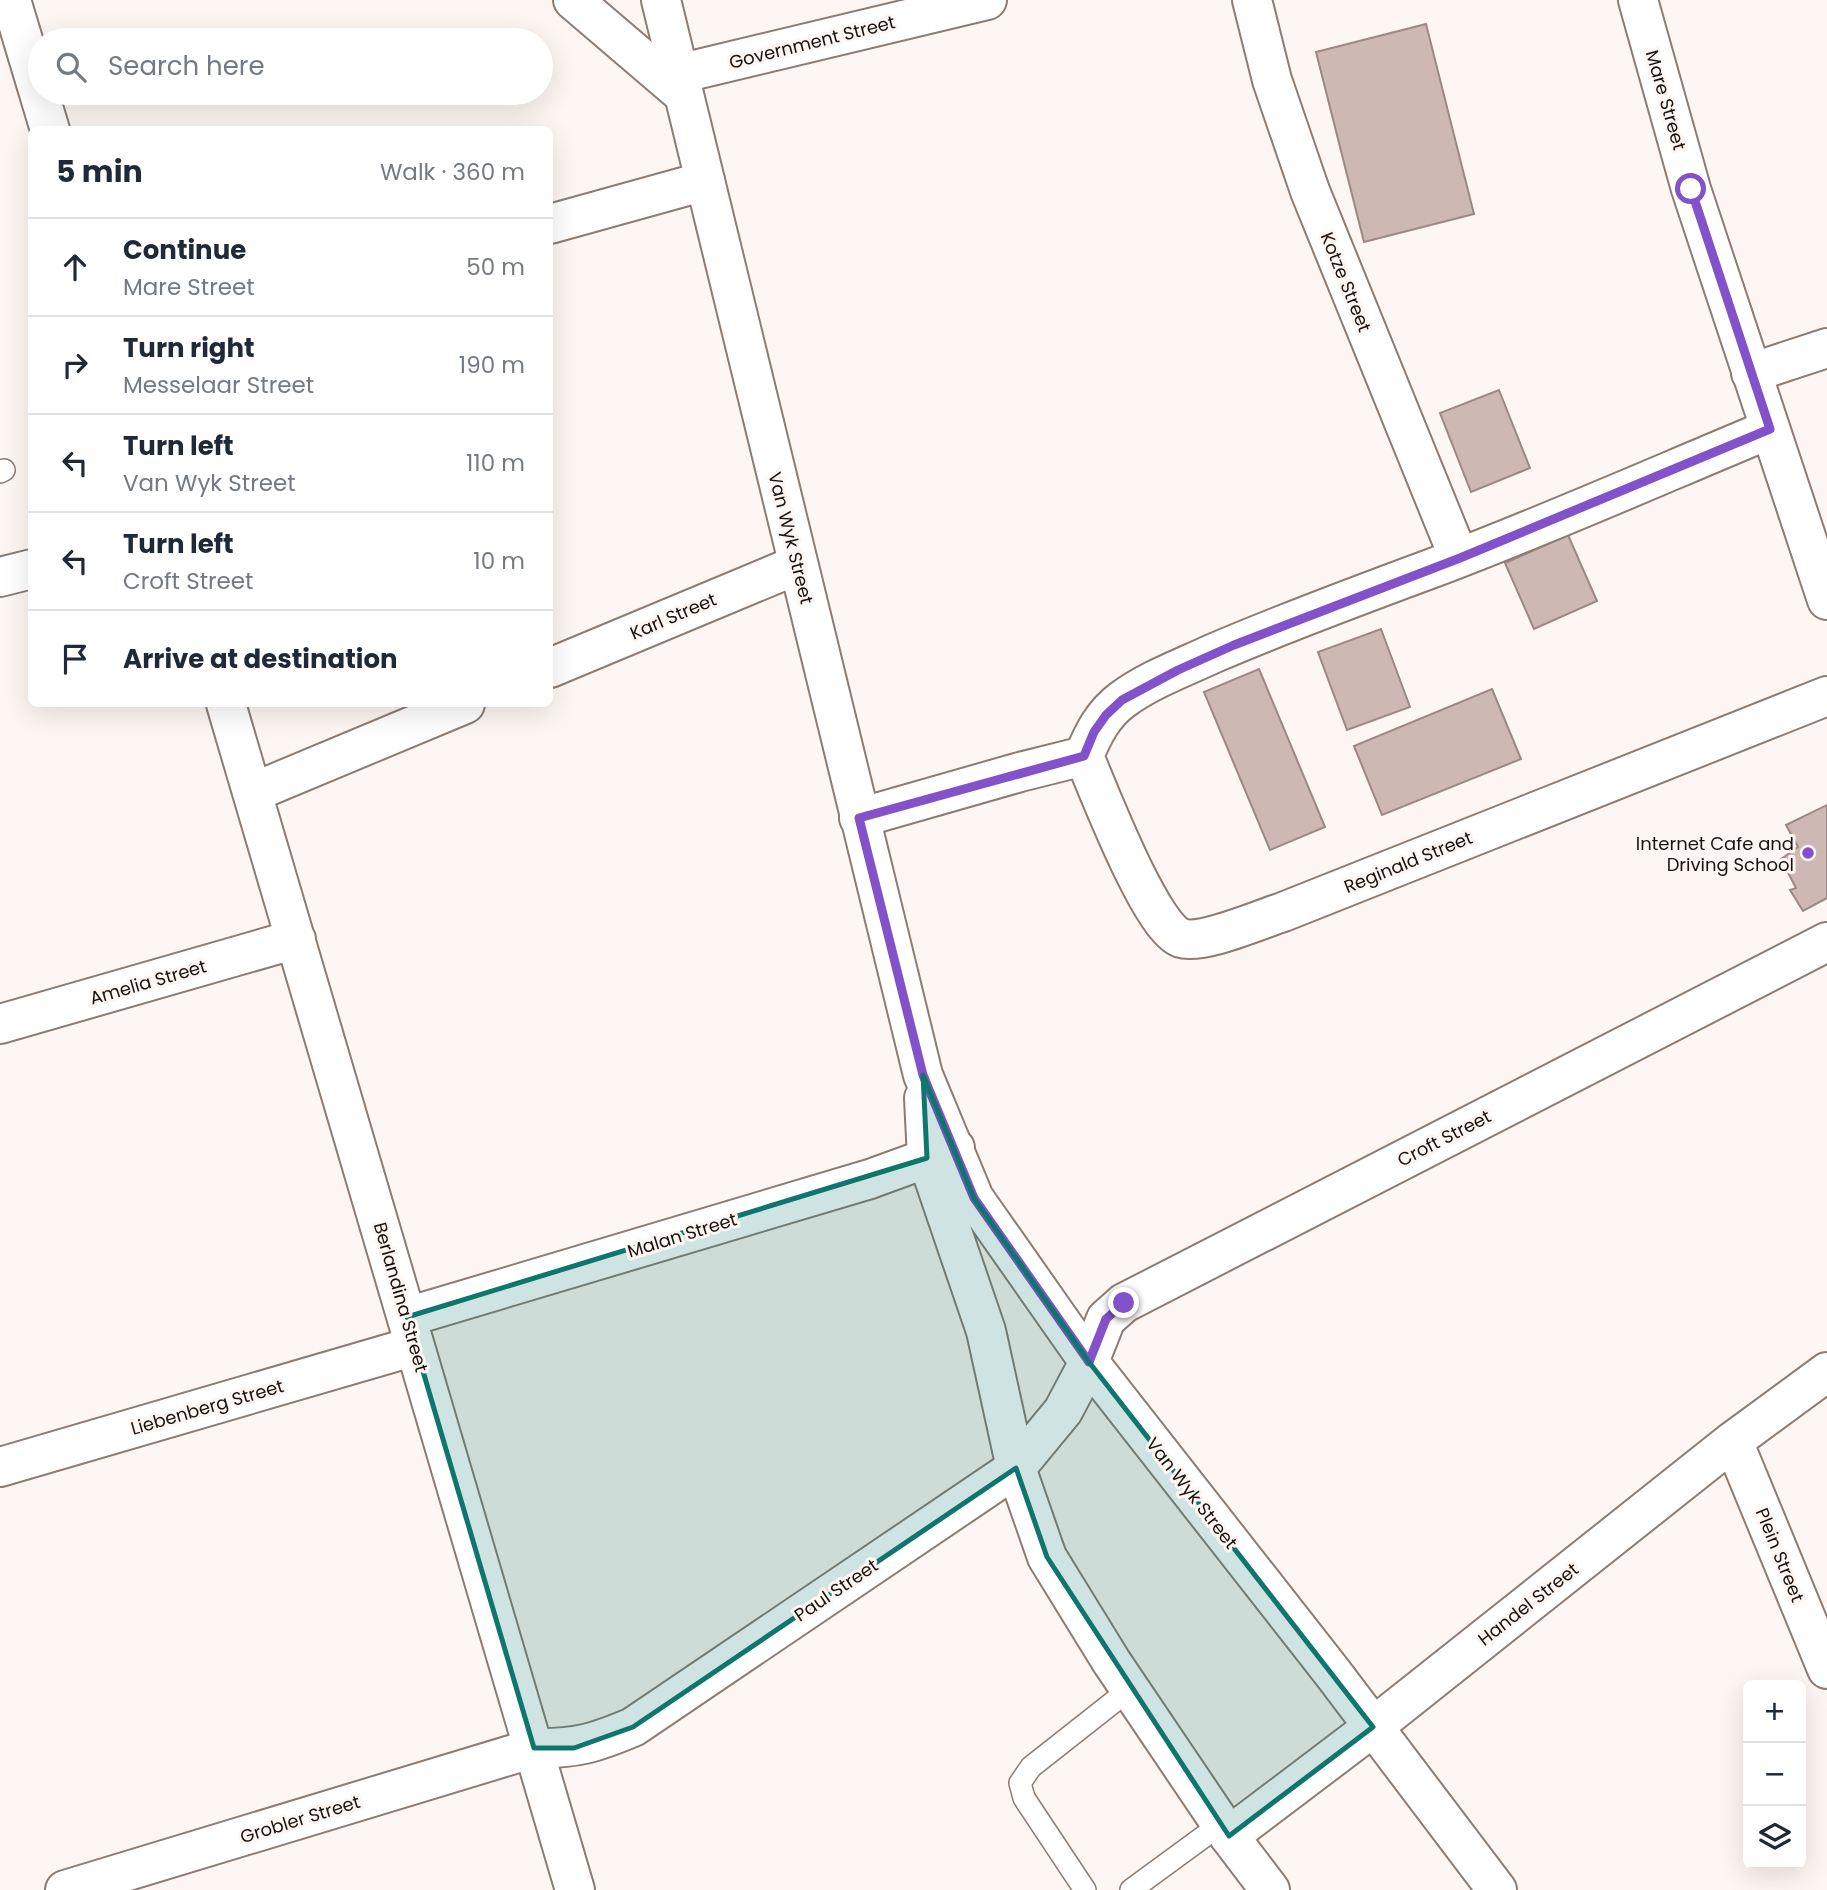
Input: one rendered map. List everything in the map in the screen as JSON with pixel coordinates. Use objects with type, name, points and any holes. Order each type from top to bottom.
[{"type":"street","points":[[11,0],[28,57]]},
{"type":"street","points":[[573,0],[680,84]]},
{"type":"street","name":"Van Wyk Street","points":[[661,0],[986,1331],[1016,1468],[1047,1558],[1130,1689],[1225,1830],[1270,1890]]},
{"type":"street","name":"Government Street","points":[[680,84],[987,0]]},
{"type":"street","name":"Kotze Street","points":[[1252,0],[1272,80],[1310,191],[1460,558]]},
{"type":"street","name":"Mare Street","points":[[1638,0],[1691,189],[1827,600]]},
{"type":"street","points":[[42,105],[49,126]]},
{"type":"street","points":[[553,223],[705,181]]},
{"type":"street","points":[[1751,373],[1827,348]]},
{"type":"street","points":[[859,818],[1084,756],[1094,732],[1106,715],[1122,700],[1148,684],[1246,640],[1460,558],[1770,429]]},
{"type":"street","name":"Karl Street","points":[[553,667],[797,565]]},
{"type":"street","points":[[0,577],[28,570]]},
{"type":"street","name":"Reginald Street","points":[[1084,756],[1138,878],[1160,919],[1174,934],[1190,939],[1216,934],[1283,912],[1827,696]]},
{"type":"street","name":"Berlandina Street","points":[[227,707],[575,1890]]},
{"type":"street","points":[[254,792],[458,707]]},
{"type":"street","name":"Amelia Street","points":[[0,1024],[296,939]]},
{"type":"street","name":"Croft Street","points":[[1089,1362],[1106,1319],[1124,1303],[1827,942]]},
{"type":"street","name":"Van Wyk Street","points":[[941,1153],[1089,1362],[1497,1890]]},
{"type":"street","name":"Malan Street","points":[[411,1332],[941,1153]]},
{"type":"street","name":"Liebenberg Street","points":[[0,1467],[411,1332]]},
{"type":"street","name":"Paul Street","points":[[534,1748],[574,1748],[633,1727],[1016,1468],[1063,1411],[1089,1362]]},
{"type":"street","name":"Handel Street","points":[[1225,1830],[1373,1727],[1733,1441],[1827,1372]]},
{"type":"street","name":"Plein Street","points":[[1733,1441],[1827,1669]]},
{"type":"street","name":"Grobler Street","points":[[65,1890],[534,1748]]},
{"type":"lane","points":[[1085,1890],[1024,1798],[1020,1783],[1031,1767],[1130,1689]]},
{"type":"lane","points":[[1131,1890],[1225,1830]]},
{"type":"highlighted area","points":[[923,1075],[974,1198],[1089,1362],[1373,1727],[1229,1836],[1047,1557],[1016,1468],[633,1727],[574,1748],[534,1748],[407,1317],[927,1158]]},
{"type":"building","points":[[1426,24],[1474,214],[1364,242],[1316,52]]},
{"type":"building","points":[[1499,390],[1530,468],[1471,492],[1440,413]]},
{"type":"building","points":[[1568,535],[1597,601],[1534,629],[1505,563]]},
{"type":"building","points":[[1381,629],[1410,707],[1347,730],[1318,652]]},
{"type":"building","points":[[1259,669],[1325,827],[1270,850],[1204,692]]},
{"type":"building","points":[[1492,689],[1521,759],[1382,815],[1354,746]]},
{"type":"building","name":"Internet Cafe and Driving School","points":[[1827,805],[1827,898],[1803,911],[1790,890],[1796,888],[1781,859],[1798,847],[1786,825]]},
{"type":"place","name":"Internet Cafe and Driving School","points":[[1808,853]]},
{"type":"route","points":[[1124,1303],[1106,1319],[1089,1362],[974,1198],[923,1075],[859,818],[1084,756],[1094,732],[1106,715],[1122,700],[1148,684],[1234,645],[1460,558],[1770,429],[1691,189]]}]
